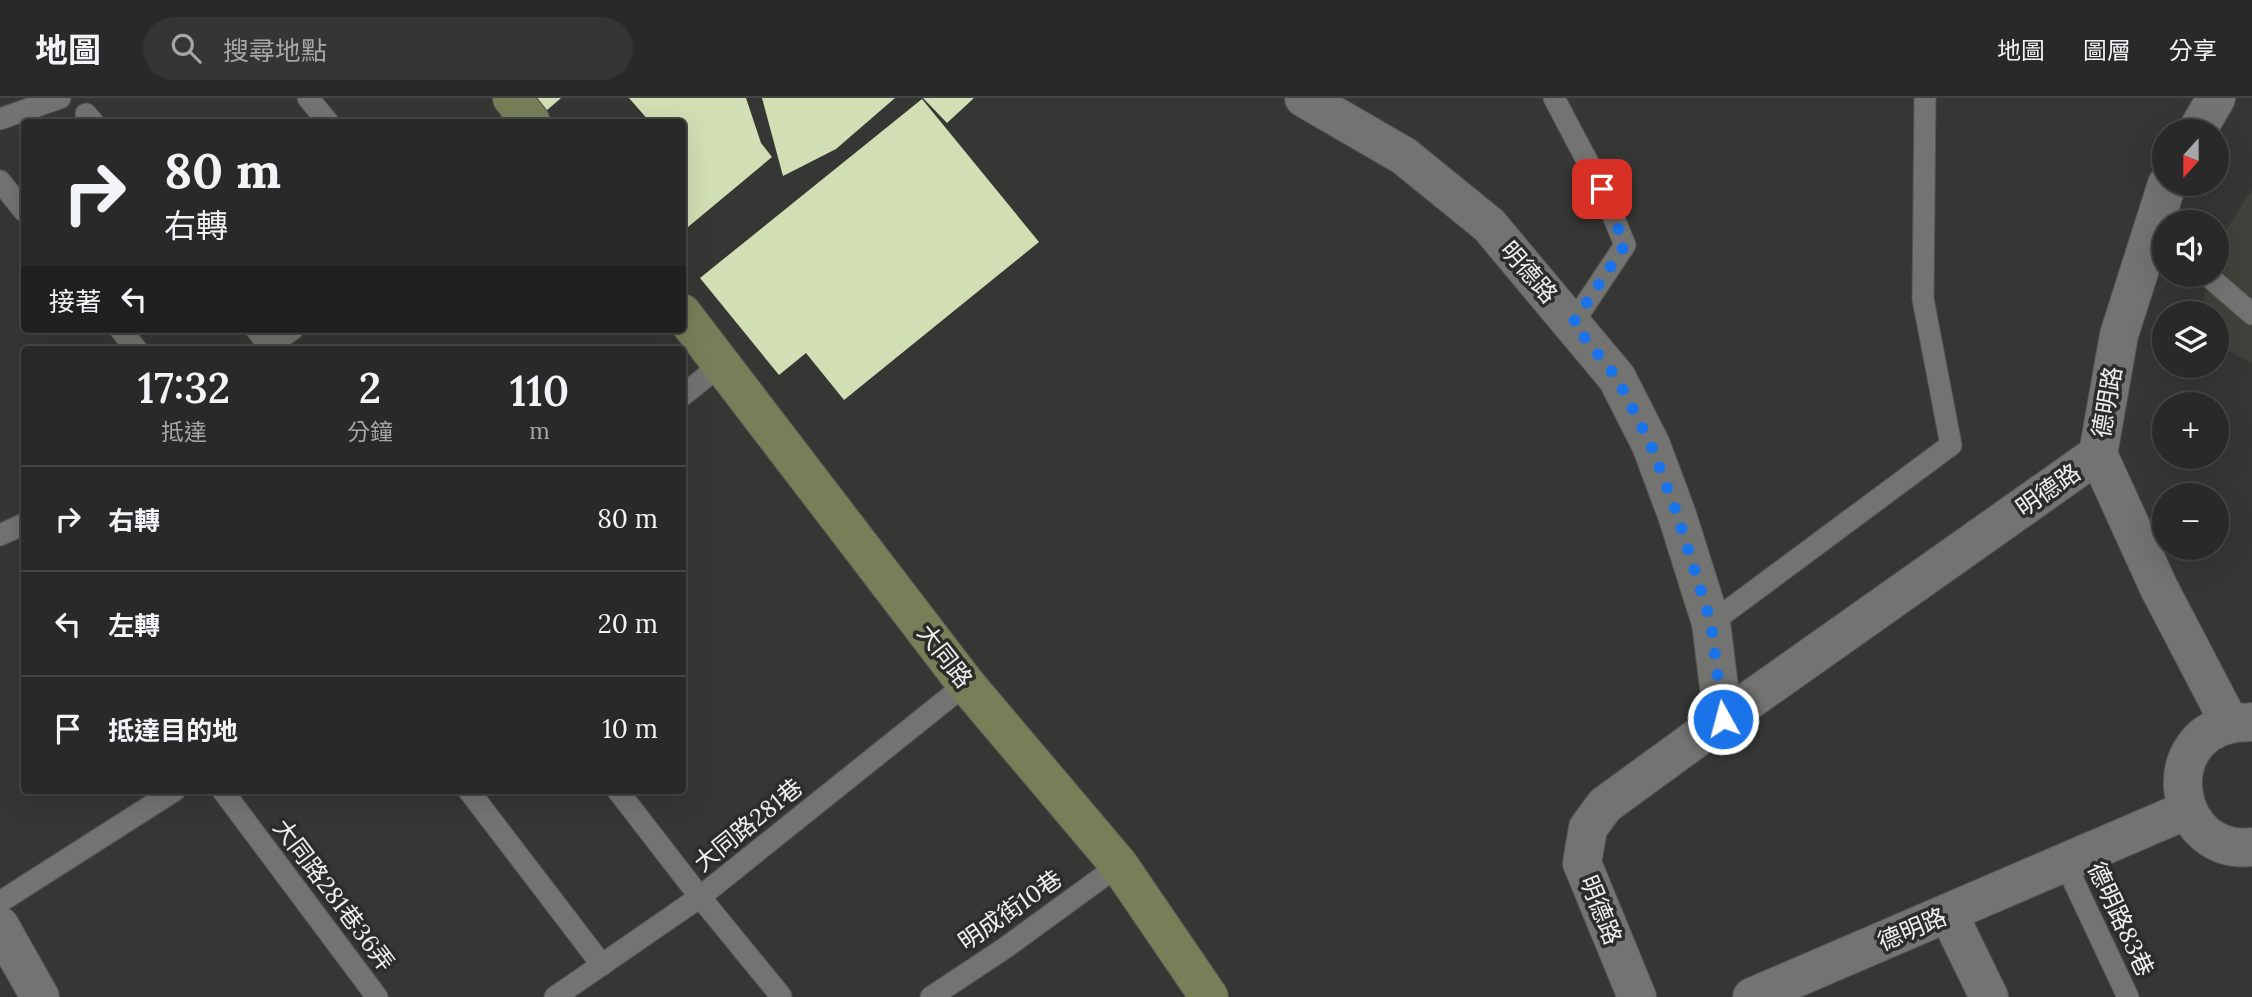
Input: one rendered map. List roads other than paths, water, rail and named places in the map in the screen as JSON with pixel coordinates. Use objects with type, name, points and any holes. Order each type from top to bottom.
[{"type":"street","points":[[512,98],[529,119]]},
{"type":"street","name":"明德路","points":[[1304,98],[1404,156],[1489,225],[1617,378],[1651,445],[1677,514],[1711,623],[1723,719]]},
{"type":"street","points":[[2204,119],[2216,98]]},
{"type":"street","name":"德明路","points":[[1752,997],[2187,810],[2182,789],[2184,767],[2194,747],[2210,733],[2241,723],[2159,588],[2098,454],[2119,335],[2152,254]]},
{"type":"street","name":"大同路","points":[[686,318],[966,684],[1119,865],[1209,997]]},
{"type":"street","name":"明德路","points":[[1637,997],[1582,863],[1588,828],[1605,805],[2098,454]]},
{"type":"street","points":[[2187,810],[2197,826],[2211,839],[2229,846],[2252,847]]},
{"type":"street","points":[[1948,913],[1989,997]]},
{"type":"street","points":[[0,926],[40,997]]},
{"type":"lane","points":[[0,119],[60,98]]},
{"type":"lane","points":[[308,98],[326,119]]},
{"type":"lane","points":[[1554,98],[1602,189],[1625,245],[1573,323]]},
{"type":"lane","points":[[1711,623],[1951,444],[1923,299],[1925,98]]},
{"type":"lane","points":[[0,180],[21,207]]},
{"type":"lane","points":[[2221,287],[2252,314]]},
{"type":"lane","points":[[263,342],[284,333]]},
{"type":"lane","points":[[686,393],[723,363]]},
{"type":"lane","points":[[0,535],[21,525]]},
{"type":"lane","name":"大同路281巷","points":[[555,997],[700,897],[966,684]]},
{"type":"lane","points":[[0,902],[169,794]]},
{"type":"lane","name":"大同路281巷36弄","points":[[225,794],[377,997]]},
{"type":"lane","points":[[471,794],[602,965]]},
{"type":"lane","points":[[620,794],[781,996]]},
{"type":"lane","name":"德明路83巷","points":[[2065,863],[2128,997]]},
{"type":"lane","name":"明成街10巷","points":[[931,997],[1005,948],[1119,865]]}]
